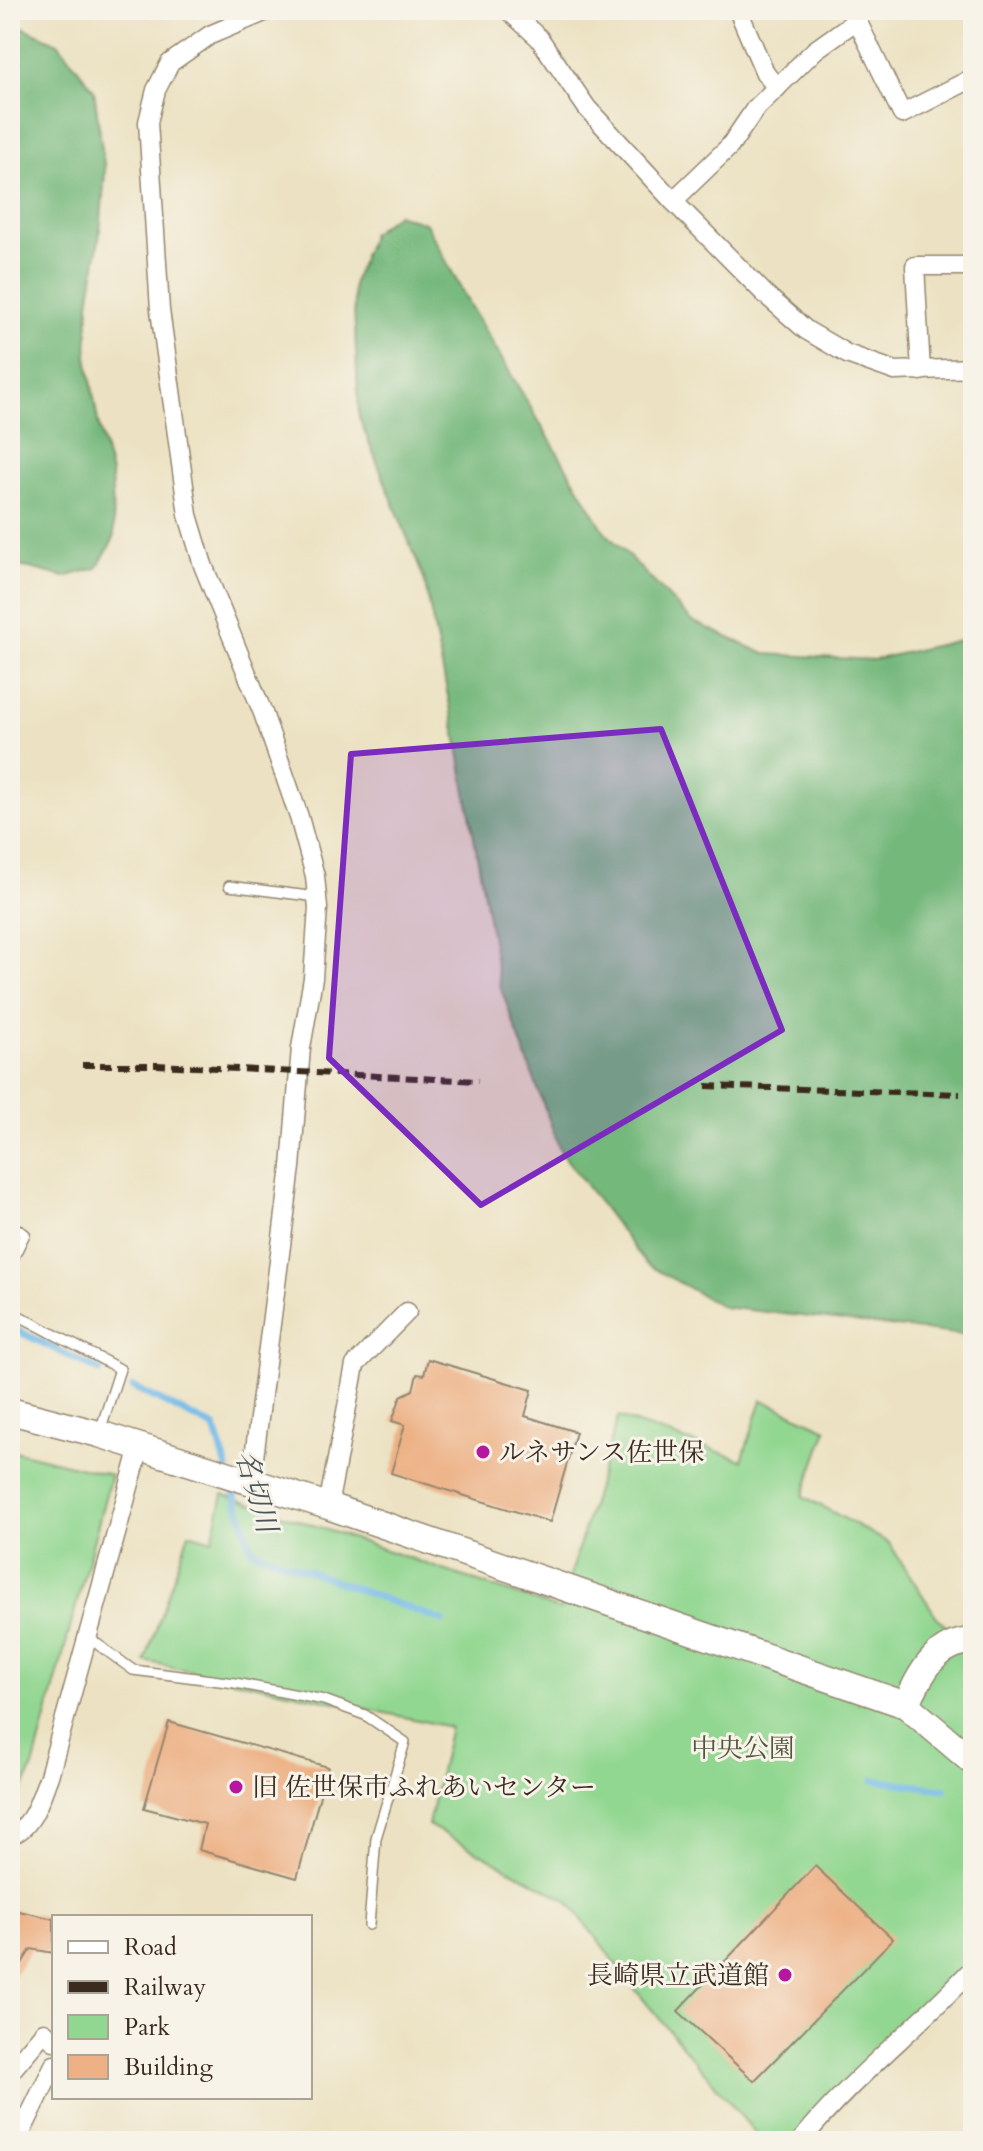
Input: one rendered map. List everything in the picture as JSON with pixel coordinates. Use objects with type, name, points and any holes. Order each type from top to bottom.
[{"type":"street","points":[[248,1480],[291,1167],[301,1048],[313,978],[317,897],[315,876],[299,817],[263,713],[203,565],[188,515],[160,310],[148,122],[156,90],[170,63],[210,35],[269,10]]},
{"type":"street","points":[[508,10],[539,38],[587,108],[673,201],[765,294],[806,330],[847,354],[895,371],[973,368]]},
{"type":"street","points":[[738,10],[765,73],[777,88]]},
{"type":"street","points":[[673,201],[730,146],[755,109],[854,15],[902,114],[973,78]]},
{"type":"street","points":[[921,371],[915,266],[973,266]]},
{"type":"street","points":[[328,1506],[355,1365],[407,1312]]},
{"type":"street","points":[[10,1411],[99,1434],[328,1506],[906,1705],[973,1762]]},
{"type":"street","points":[[10,1835],[18,1833],[34,1813],[49,1776],[140,1447]]},
{"type":"street","points":[[906,1705],[923,1668],[939,1653],[963,1641],[973,1641]]},
{"type":"street","points":[[801,2141],[829,2106],[973,1968]]},
{"type":"street","points":[[10,2072],[44,2032],[52,2039]]},
{"type":"street","points":[[17,2141],[52,2069]]},
{"type":"lane","points":[[229,886],[317,897]]},
{"type":"lane","points":[[10,1224],[25,1234],[10,1265]]},
{"type":"lane","points":[[10,1311],[120,1369],[99,1434]]},
{"type":"lane","points":[[89,1638],[133,1670],[235,1683],[324,1700],[365,1715],[405,1742],[376,1838],[369,1925]]},
{"type":"highlighted area","points":[[661,729],[782,1030],[481,1205],[329,1058],[351,754]]},
{"type":"green space","points":[[20,26],[58,43],[94,90],[105,172],[89,304],[87,356],[111,474],[114,538],[97,568],[64,577],[10,565],[10,31]]},
{"type":"green space","points":[[397,214],[426,223],[469,304],[605,532],[692,621],[765,654],[873,660],[973,637],[973,1336],[723,1307],[646,1264],[561,1152],[500,986],[457,740],[424,579],[359,417],[353,284],[372,233]]},
{"type":"green space","name":"中央公園","points":[[762,1400],[827,1429],[803,1496],[889,1543],[936,1616],[973,1656],[973,1967],[806,2141],[762,2141],[633,1987],[568,1901],[428,1825],[450,1727],[145,1661],[189,1533],[212,1540],[223,1494],[560,1610],[618,1417],[742,1460]]},
{"type":"green space","points":[[10,1450],[111,1475],[33,1767],[18,1801],[10,1809]]},
{"type":"building","name":"ルネサンス佐世保","points":[[428,1359],[532,1390],[525,1416],[576,1432],[550,1522],[391,1473],[405,1425],[392,1421],[401,1396],[413,1390],[417,1374],[424,1375]]},
{"type":"building","name":"旧 佐世保市ふれあいセンター","points":[[169,1722],[328,1767],[297,1878],[199,1850],[205,1824],[144,1808]]},
{"type":"building","name":"長崎県立武道館","points":[[815,1866],[893,1939],[754,2081],[678,2011]]},
{"type":"building","points":[[10,1909],[52,1919],[52,1953],[31,1949],[10,1982]]},
{"type":"waterway","name":"名切川","points":[[10,1327],[100,1371]]},
{"type":"waterway","name":"名切川","points":[[133,1387],[215,1428],[227,1468]]},
{"type":"waterway","name":"名切川","points":[[232,1484],[252,1550],[443,1621]]},
{"type":"waterway","name":"名切川","points":[[874,1780],[944,1789]]},
{"type":"railway","points":[[82,1065],[157,1065],[478,1081]]},
{"type":"railway","points":[[706,1086],[960,1094]]},
{"type":"place","name":"ルネサンス佐世保","points":[[483,1452]]},
{"type":"place","name":"旧 佐世保市ふれあいセンター","points":[[236,1787]]},
{"type":"place","name":"長崎県立武道館","points":[[785,1975]]}]
